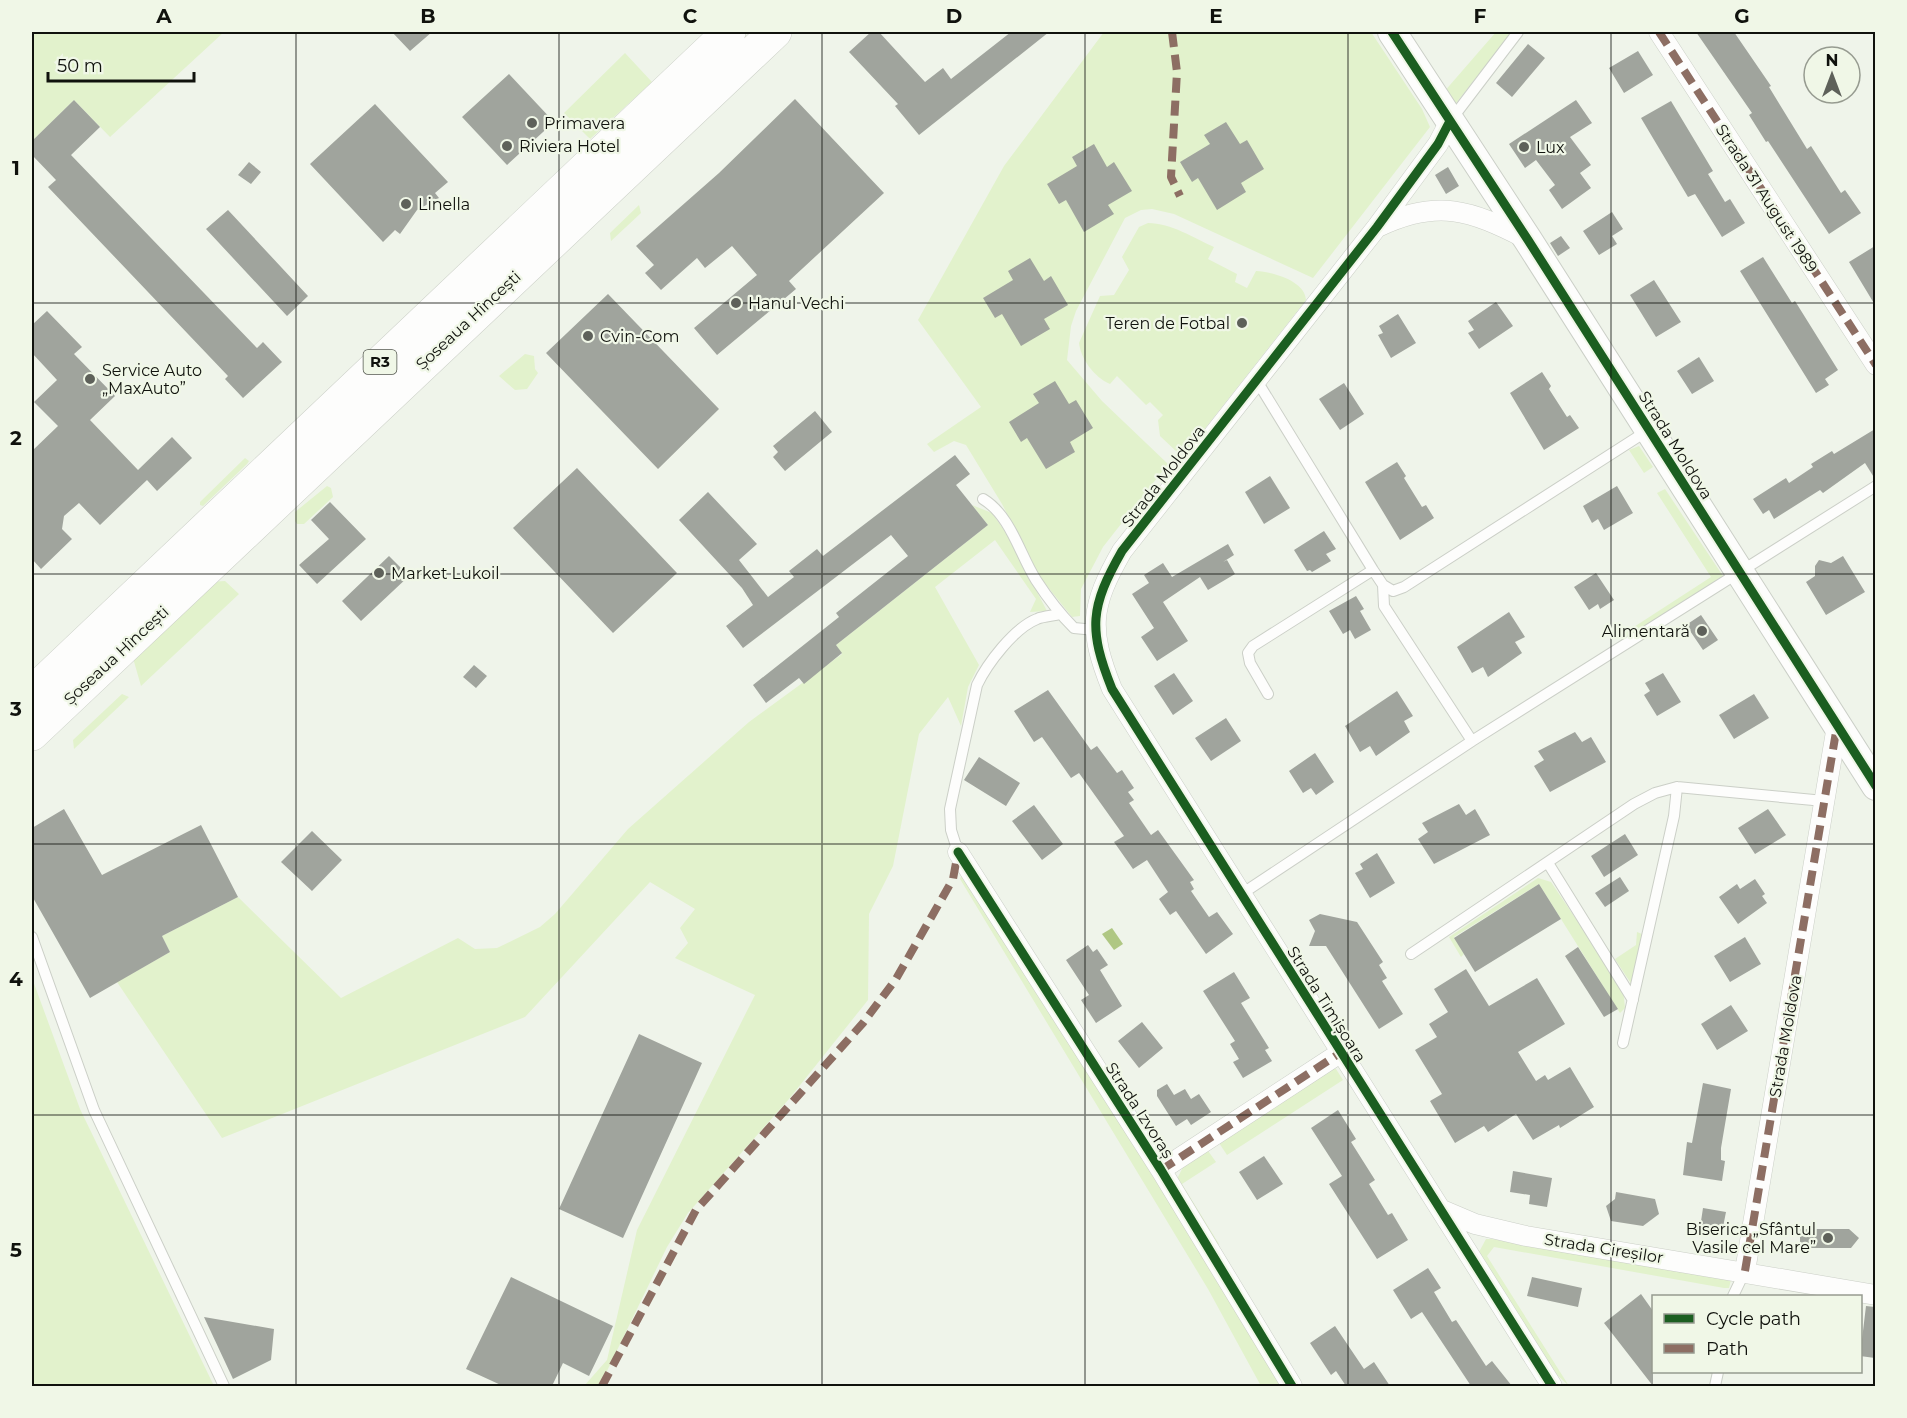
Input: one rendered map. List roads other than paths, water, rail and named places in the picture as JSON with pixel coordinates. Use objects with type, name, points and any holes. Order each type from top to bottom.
[{"type":"highway","name":"Șoseaua Hîncești","points":[[32,693],[729,32]]},
{"type":"highway","name":"Șoseaua Hîncești","points":[[32,734],[775,32]]},
{"type":"street","name":"Strada Moldova","points":[[1392,32],[1528,240],[1875,786]]},
{"type":"street","name":"Strada 31 August 1989","points":[[1659,32],[1875,365]]},
{"type":"street","name":"Strada Moldova","points":[[1095,630],[1097,607],[1107,577],[1122,551],[1377,227],[1438,144],[1450,121]]},
{"type":"street","name":"Strada Moldova","points":[[1377,227],[1407,213],[1436,210],[1461,212],[1486,218],[1528,240]]},
{"type":"street","name":"Strada Timișoara","points":[[1095,630],[1098,652],[1113,689],[1240,895],[1552,1386]]},
{"type":"street","name":"Strada Moldova","points":[[1745,1271],[1837,726]]},
{"type":"street","name":"Strada Izvoraș","points":[[958,852],[1161,1170],[1292,1386]]},
{"type":"street","name":"Strada Izvoraș","points":[[1161,1170],[1340,1053]]},
{"type":"street","name":"Strada Cireșilor","points":[[1442,1210],[1475,1224],[1526,1236],[1745,1271],[1875,1295]]},
{"type":"lane","points":[[1450,121],[1518,32]]},
{"type":"lane","points":[[1257,381],[1383,585],[1384,606],[1472,741]]},
{"type":"lane","name":"Strada Moldova","points":[[1383,585],[1393,591],[1404,587],[1649,430]]},
{"type":"lane","points":[[1240,895],[1472,741],[1875,486]]},
{"type":"lane","points":[[983,499],[1002,515],[1036,579],[1060,614],[1074,628],[1095,630]]},
{"type":"lane","points":[[1268,694],[1250,663],[1248,653],[1253,646],[1373,570]]},
{"type":"lane","name":"Strada Izvoraș","points":[[958,852],[951,830],[950,809],[977,685],[986,668],[1022,629],[1036,619],[1060,614]]},
{"type":"lane","points":[[1623,1043],[1674,816],[1677,787]]},
{"type":"lane","points":[[1411,954],[1634,804],[1655,793],[1677,787],[1824,801]]},
{"type":"lane","points":[[1548,863],[1633,1000]]},
{"type":"lane","points":[[32,937],[94,1110],[224,1386]]},
{"type":"lane","points":[[1733,1295],[1745,1271]]},
{"type":"place","name":"Primavera","points":[[532,123]]},
{"type":"place","name":"Riviera Hotel","points":[[507,146]]},
{"type":"place","name":"Lux","points":[[1524,147]]},
{"type":"place","name":"Linella","points":[[406,204]]},
{"type":"place","name":"Hanul Vechi","points":[[736,303]]},
{"type":"place","name":"Teren de Fotbal","points":[[1242,323]]},
{"type":"place","name":"Cvin-Com","points":[[588,336]]},
{"type":"place","name":"Service Auto „MaxAuto”","points":[[90,379]]},
{"type":"place","name":"Market Lukoil","points":[[379,573]]},
{"type":"place","name":"Alimentară","points":[[1702,631]]},
{"type":"place","name":"Biserica „Sfântul Vasile cel Mare”","points":[[1828,1238]]}]
